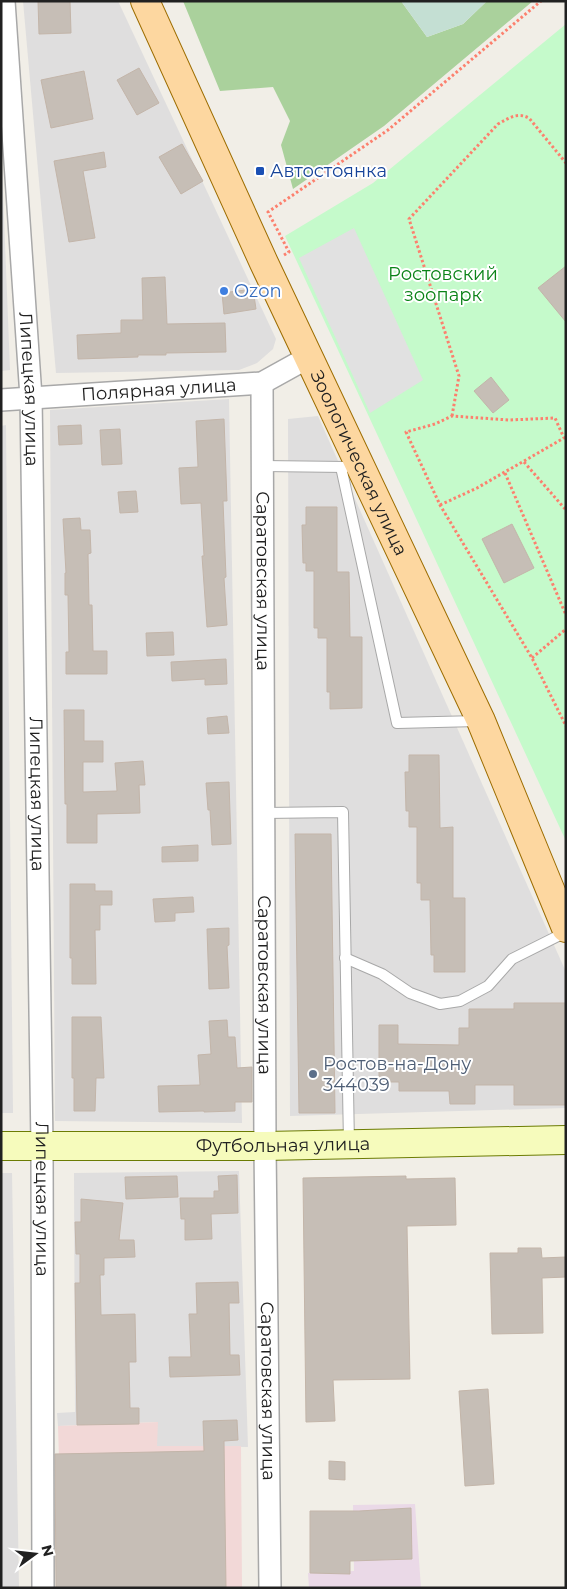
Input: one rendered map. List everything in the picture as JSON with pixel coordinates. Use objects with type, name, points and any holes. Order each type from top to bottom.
[{"type":"main road","name":"Зоологическая улица","points":[[145,1],[264,263],[310,357],[351,467],[481,721],[566,928]]},
{"type":"main road","name":"Футбольная улица","points":[[1,1146],[265,1146],[566,1140]]},
{"type":"street","name":"Липецкая улица","points":[[4,1],[31,397],[42,1146],[43,1588]]},
{"type":"street","name":"Полярная улица","points":[[1,400],[262,383],[310,357]]},
{"type":"street","name":"Саратовская улица","points":[[262,383],[265,1146],[270,1588]]},
{"type":"lane","points":[[263,466],[351,467],[397,723],[481,721]]},
{"type":"lane","points":[[264,813],[343,812],[349,1144]]},
{"type":"lane","points":[[346,958],[382,974],[410,993],[440,1004],[460,1001],[488,986],[512,959],[566,932]]},
{"type":"path","points":[[289,252],[268,212],[388,130],[541,1]]},
{"type":"path","points":[[452,416],[459,376],[409,219],[498,124],[514,115],[529,118],[566,163]]},
{"type":"path","points":[[440,504],[478,488],[564,438],[555,418],[509,420],[452,416],[435,424],[406,432],[440,504],[532,658],[566,726]]},
{"type":"path","points":[[524,462],[566,510]]},
{"type":"path","points":[[505,473],[566,615]]},
{"type":"path","points":[[532,658],[566,629]]},
{"type":"shaded area","points":[[23,1],[118,1],[276,339],[273,349],[257,363],[239,370],[56,373]]},
{"type":"shaded area","points":[[1,141],[10,370],[1,371]]},
{"type":"shaded area","points":[[354,228],[423,380],[370,413],[299,258]]},
{"type":"shaded area","points":[[229,399],[242,1123],[55,1121],[50,410]]},
{"type":"shaded area","points":[[318,416],[566,972],[566,1108],[290,1116],[288,419]]},
{"type":"shaded area","points":[[6,425],[13,1113],[1,1113],[1,426]]},
{"type":"shaded area","points":[[239,1171],[248,1447],[157,1446],[157,1422],[58,1426],[57,1413],[75,1412],[74,1173]]},
{"type":"shaded area","points":[[1,1173],[12,1173],[19,1588],[1,1588]]},
{"type":"shaded area","points":[[158,1422],[157,1446],[241,1446],[242,1588],[63,1588],[58,1426]]},
{"type":"shaded area","points":[[415,1504],[421,1588],[309,1588],[308,1573],[354,1571],[353,1505]]},
{"type":"green space","points":[[183,1],[401,1],[427,37],[463,24],[487,1],[533,1],[384,126],[293,189],[281,145],[290,121],[273,87],[220,91]]},
{"type":"green space","points":[[401,1],[487,1],[463,24],[427,37]]},
{"type":"green space","name":"Ростовский зоопарк","points":[[566,24],[566,841],[285,236],[373,183]]},
{"type":"building","points":[[38,1],[70,1],[71,33],[39,34]]},
{"type":"building","points":[[139,68],[159,103],[137,115],[117,80]]},
{"type":"building","points":[[84,71],[93,119],[51,128],[41,80]]},
{"type":"building","points":[[182,144],[203,181],[181,194],[159,157]]},
{"type":"building","points":[[104,152],[106,167],[83,171],[95,238],[69,242],[54,161]]},
{"type":"building","points":[[566,266],[566,322],[538,288]]},
{"type":"building","points":[[165,277],[167,324],[225,323],[226,352],[166,353],[166,355],[138,355],[138,357],[78,359],[77,335],[121,333],[121,320],[143,320],[142,278]]},
{"type":"building","points":[[253,289],[256,309],[224,314],[222,293]]},
{"type":"building","points":[[491,377],[509,400],[493,413],[474,391]]},
{"type":"building","points":[[224,419],[227,501],[223,501],[226,577],[224,578],[227,625],[207,627],[202,556],[204,556],[201,503],[181,504],[179,468],[198,467],[196,421]]},
{"type":"building","points":[[81,425],[82,444],[59,445],[58,426]]},
{"type":"building","points":[[120,429],[122,464],[102,465],[100,430]]},
{"type":"building","points":[[136,491],[138,512],[120,513],[118,492]]},
{"type":"building","points":[[306,507],[337,507],[337,572],[349,572],[350,637],[362,637],[362,708],[330,709],[330,692],[327,692],[327,638],[318,638],[318,628],[314,628],[314,571],[306,571],[306,563],[303,563],[302,525],[306,525]]},
{"type":"building","points":[[80,518],[81,530],[90,530],[91,553],[88,554],[89,605],[92,605],[93,651],[107,651],[107,674],[66,674],[66,652],[69,652],[68,595],[65,595],[66,573],[63,519]]},
{"type":"building","points":[[512,524],[534,568],[504,583],[482,539]]},
{"type":"building","points":[[173,632],[174,655],[147,656],[146,633]]},
{"type":"building","points":[[226,659],[227,684],[205,685],[205,679],[172,681],[171,662]]},
{"type":"building","points":[[64,710],[84,710],[84,741],[103,741],[103,762],[83,762],[83,792],[117,791],[115,763],[143,761],[145,785],[139,785],[140,813],[97,814],[97,843],[67,843]]},
{"type":"building","points":[[227,716],[229,733],[208,734],[207,718]]},
{"type":"building","points":[[409,755],[439,755],[440,828],[453,827],[453,898],[465,898],[465,972],[434,972],[434,955],[431,955],[430,900],[421,900],[421,883],[417,883],[417,827],[409,827],[409,811],[406,811],[405,772],[409,772]]},
{"type":"building","points":[[229,782],[231,844],[212,845],[206,783]]},
{"type":"building","points":[[295,834],[331,834],[335,1113],[299,1113]]},
{"type":"building","points":[[198,845],[198,861],[162,862],[162,847]]},
{"type":"building","points":[[70,884],[95,884],[95,891],[112,891],[112,905],[100,905],[100,930],[95,930],[96,984],[72,984]]},
{"type":"building","points":[[193,897],[194,912],[175,913],[175,921],[155,922],[153,899]]},
{"type":"building","points":[[229,928],[229,945],[227,946],[229,988],[209,989],[207,929]]},
{"type":"building","points":[[514,1003],[566,1003],[566,1105],[514,1105],[514,1085],[475,1085],[475,1104],[450,1104],[449,1091],[399,1091],[399,1082],[379,1082],[379,1025],[398,1025],[398,1044],[459,1045],[459,1028],[469,1028],[469,1009],[514,1009]]},
{"type":"building","points":[[72,1017],[101,1017],[104,1078],[96,1078],[95,1111],[74,1111]]},
{"type":"building","points":[[227,1020],[228,1037],[235,1037],[237,1068],[252,1067],[252,1102],[235,1102],[235,1111],[159,1112],[158,1086],[200,1085],[198,1055],[211,1054],[209,1021]]},
{"type":"building","points":[[237,1175],[238,1213],[211,1214],[212,1239],[185,1240],[185,1219],[181,1219],[180,1198],[214,1198],[214,1191],[219,1191],[218,1176]]},
{"type":"building","points":[[177,1176],[178,1197],[126,1199],[125,1177]]},
{"type":"building","points":[[406,1176],[406,1179],[455,1178],[456,1225],[407,1226],[410,1379],[333,1380],[335,1421],[306,1422],[303,1178]]},
{"type":"building","points":[[81,1199],[123,1203],[119,1240],[134,1240],[135,1257],[104,1258],[104,1275],[100,1275],[101,1315],[135,1314],[136,1362],[129,1362],[130,1408],[139,1408],[139,1424],[77,1425],[75,1283],[80,1283],[80,1254],[76,1254],[75,1222],[81,1222]]},
{"type":"building","points":[[518,1248],[541,1248],[542,1258],[566,1257],[566,1277],[542,1278],[543,1333],[492,1334],[490,1253],[518,1253]]},
{"type":"building","points":[[238,1282],[239,1303],[229,1303],[230,1355],[239,1355],[240,1375],[170,1377],[169,1357],[191,1357],[189,1314],[197,1314],[196,1283]]},
{"type":"building","points":[[488,1389],[494,1484],[465,1486],[459,1391]]},
{"type":"building","points":[[237,1420],[238,1440],[224,1441],[226,1588],[56,1588],[55,1454],[204,1451],[203,1421]]},
{"type":"building","points":[[329,1461],[345,1462],[345,1480],[329,1479]]},
{"type":"building","points":[[411,1508],[412,1559],[350,1561],[350,1574],[310,1573],[310,1511]]},
{"type":"place","name":"Автостоянка","points":[[260,171]]},
{"type":"place","name":"Ozon","points":[[224,291]]},
{"type":"place","name":"Ростов-на-Дону 344039","points":[[313,1074]]}]
